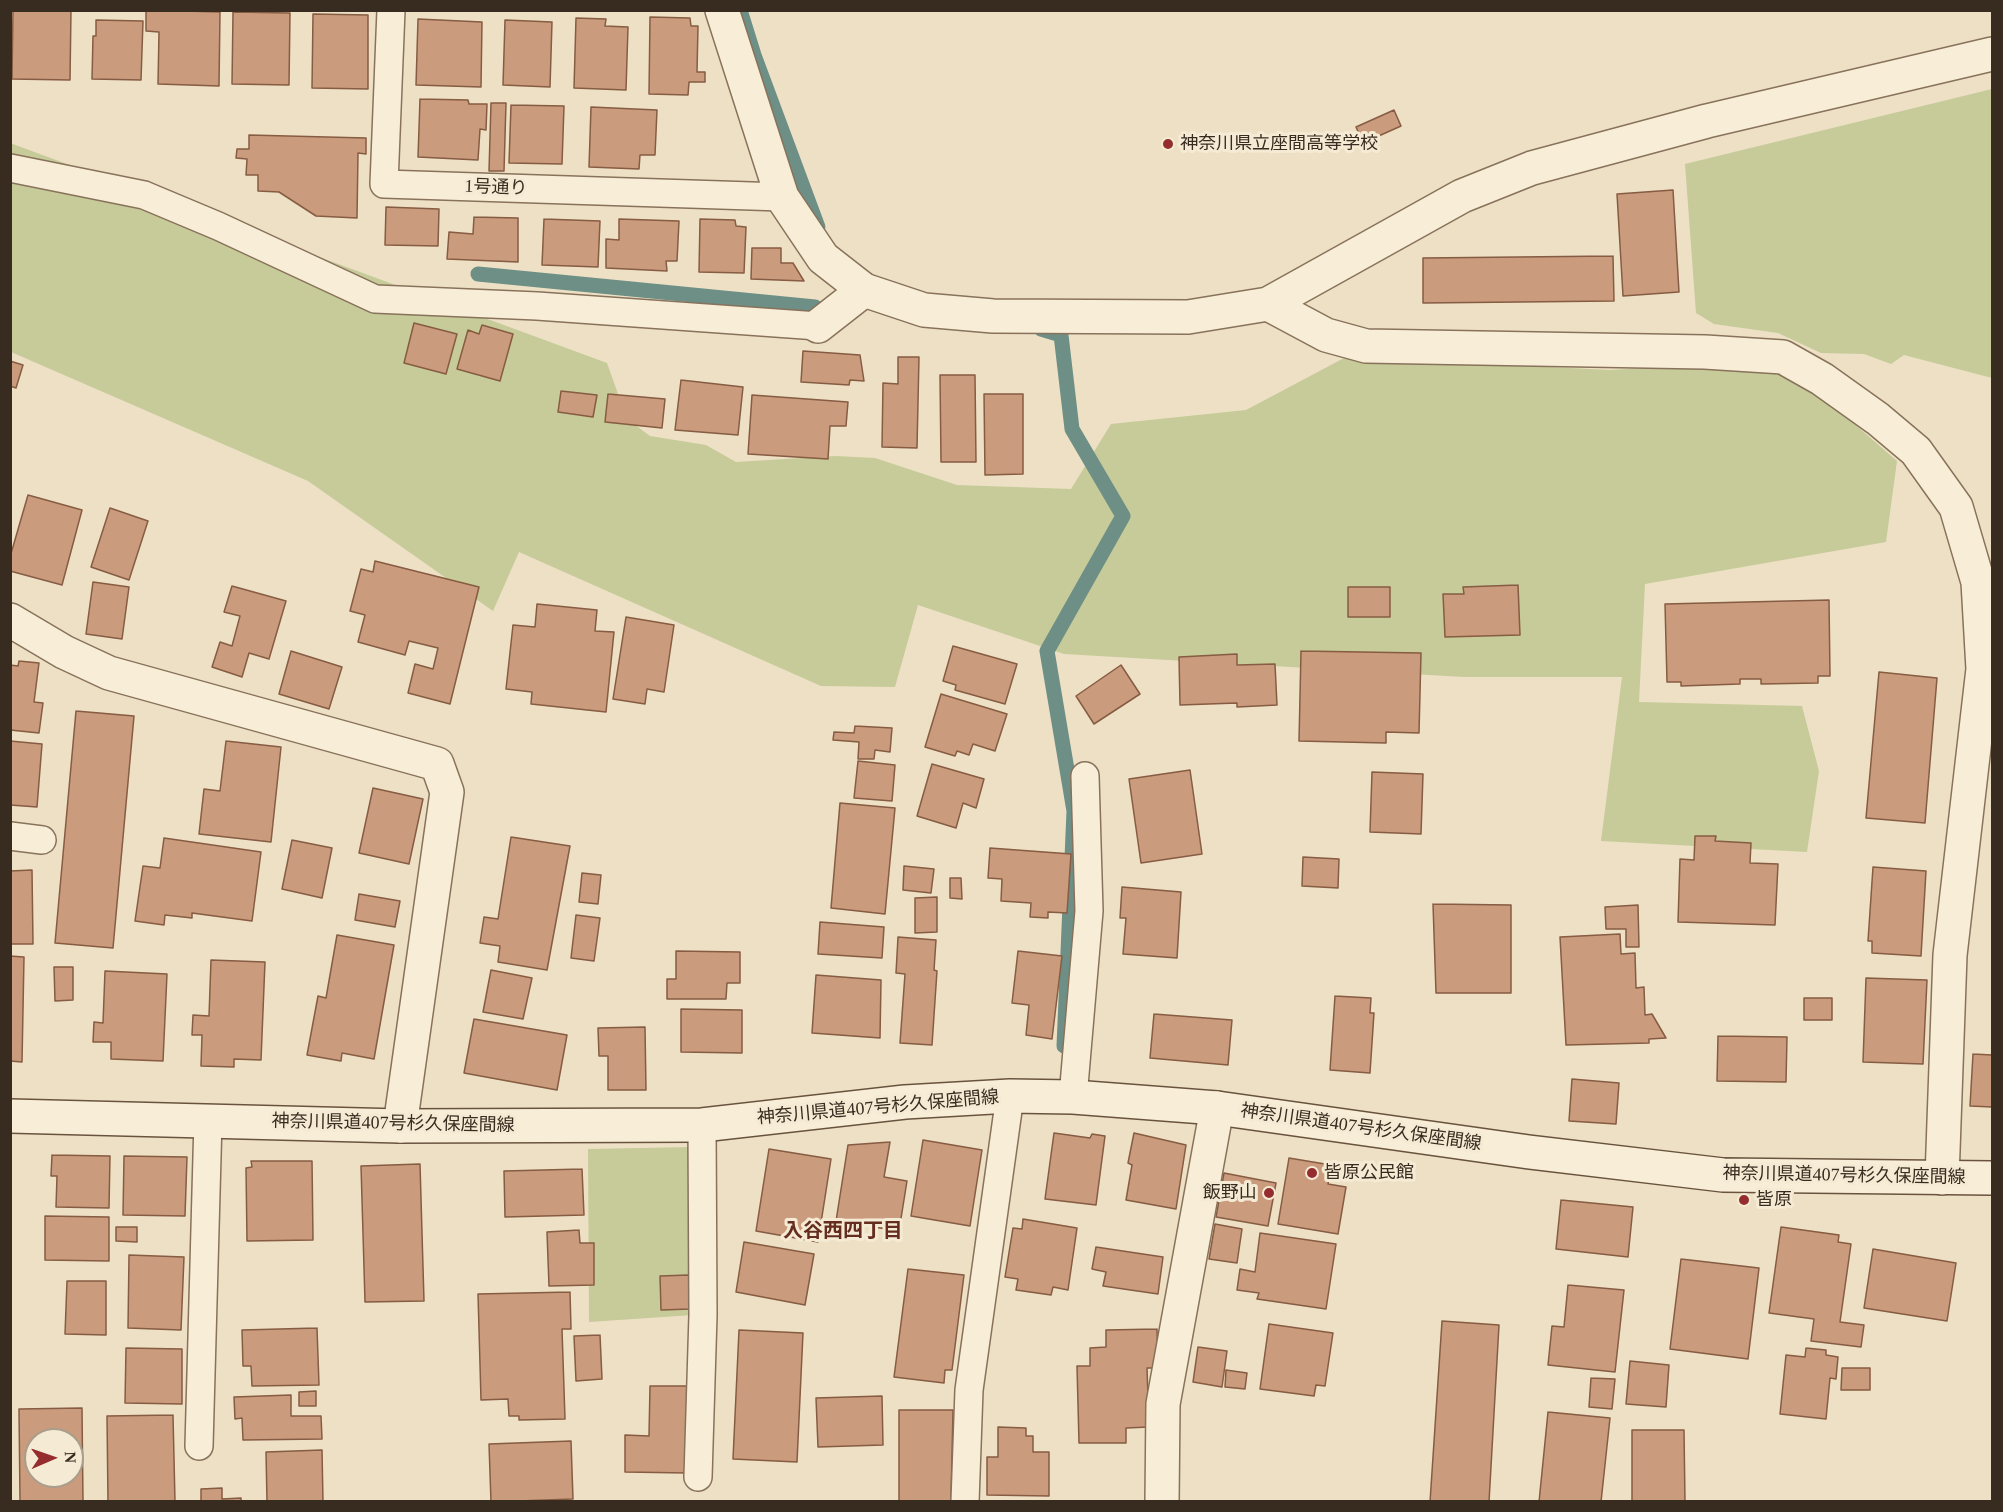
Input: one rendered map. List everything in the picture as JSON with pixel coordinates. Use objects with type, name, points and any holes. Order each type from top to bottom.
[{"type":"street","points":[[722,10],[782,197],[823,258],[864,290],[924,310],[993,316],[1188,317],[1268,303],[1462,196],[1532,168],[1707,121],[1992,54]]},
{"type":"street","points":[[818,326],[864,290]]},
{"type":"street","points":[[1268,303],[1326,335],[1366,346],[1694,352],[1783,357],[1822,379],[1878,419],[1916,451],[1956,507],[1978,582],[1983,669],[1950,955],[1942,1178]]},
{"type":"street","points":[[10,620],[64,652],[109,674],[437,764],[447,792],[400,1126]]},
{"type":"street","name":"神奈川県道407号杉久保座間線","points":[[10,1116],[400,1126],[702,1125],[904,1102],[1010,1096],[1073,1097],[1217,1108],[1529,1152],[1723,1175],[1992,1178]]},
{"type":"street","points":[[1162,1502],[1163,1404],[1217,1108]]},
{"type":"lane","name":"1号通り","points":[[391,10],[384,184],[782,197]]},
{"type":"lane","points":[[10,168],[144,195],[218,226],[375,299],[537,306],[818,326]]},
{"type":"lane","points":[[1073,1097],[1089,911],[1085,776]]},
{"type":"lane","points":[[10,836],[42,840]]},
{"type":"lane","points":[[965,1502],[969,1390],[1010,1096]]},
{"type":"lane","points":[[199,1446],[208,1120]]},
{"type":"lane","points":[[698,1478],[703,1315],[702,1125]]},
{"type":"green space","points":[[1992,89],[1992,378],[1904,355],[1891,364],[1864,354],[1821,353],[1778,333],[1714,324],[1696,313],[1685,164]]},
{"type":"green space","points":[[10,143],[607,363],[627,419],[650,436],[706,445],[736,462],[835,456],[875,458],[957,485],[1071,489],[1111,424],[1246,410],[1346,357],[1610,370],[1662,367],[1761,353],[1820,394],[1897,461],[1886,542],[1645,584],[1639,702],[1802,706],[1819,771],[1807,852],[1601,841],[1622,677],[1464,677],[1064,654],[918,605],[895,687],[821,686],[519,552],[493,611],[308,481],[11,352]]},
{"type":"green space","points":[[692,1147],[693,1315],[589,1322],[588,1149]]},
{"type":"building","points":[[13,10],[71,10],[70,80],[12,79]]},
{"type":"building","points":[[146,10],[220,12],[219,86],[158,84],[159,32],[146,31]]},
{"type":"building","points":[[233,12],[290,13],[289,85],[232,84]]},
{"type":"building","points":[[313,14],[368,15],[368,89],[312,88]]},
{"type":"building","points":[[650,17],[690,18],[691,26],[698,26],[697,72],[705,72],[705,82],[689,82],[688,95],[649,94]]},
{"type":"building","points":[[576,18],[606,19],[605,26],[628,27],[626,90],[574,88]]},
{"type":"building","points":[[418,19],[482,22],[481,87],[416,85]]},
{"type":"building","points":[[96,20],[143,21],[141,80],[92,79],[93,36],[96,36]]},
{"type":"building","points":[[505,20],[552,22],[550,87],[503,85]]},
{"type":"building","points":[[420,99],[468,100],[469,104],[487,104],[486,130],[480,129],[478,160],[418,157]]},
{"type":"building","points":[[491,103],[506,103],[504,171],[489,171]]},
{"type":"building","points":[[511,105],[564,106],[562,164],[509,163]]},
{"type":"building","points":[[591,107],[657,110],[655,155],[640,155],[639,169],[589,167]]},
{"type":"building","points":[[1394,110],[1401,126],[1363,143],[1356,127]]},
{"type":"building","points":[[249,135],[366,138],[366,154],[358,153],[357,218],[316,216],[279,192],[258,191],[258,175],[246,175],[247,159],[236,158],[237,149],[249,149]]},
{"type":"building","points":[[1673,190],[1679,292],[1623,296],[1617,194]]},
{"type":"building","points":[[386,207],[439,209],[438,246],[385,245]]},
{"type":"building","points":[[474,217],[518,218],[518,262],[447,259],[449,232],[473,234]]},
{"type":"building","points":[[544,219],[600,221],[598,267],[542,265]]},
{"type":"building","points":[[619,219],[679,221],[677,261],[666,261],[667,271],[606,268],[606,239],[619,240]]},
{"type":"building","points":[[700,219],[735,220],[736,226],[746,227],[744,273],[699,272]]},
{"type":"building","points":[[752,248],[781,248],[781,263],[793,263],[804,281],[751,279]]},
{"type":"building","points":[[1613,256],[1614,301],[1423,303],[1423,258]]},
{"type":"building","points":[[414,323],[457,334],[446,374],[404,363]]},
{"type":"building","points":[[482,325],[513,334],[500,381],[457,369],[468,330],[479,334]]},
{"type":"building","points":[[803,351],[860,355],[864,381],[850,380],[849,385],[801,382]]},
{"type":"building","points":[[898,357],[919,357],[917,448],[882,447],[883,383],[898,384]]},
{"type":"building","points":[[10,361],[23,365],[16,388],[10,386]]},
{"type":"building","points":[[940,375],[975,375],[976,462],[941,462]]},
{"type":"building","points":[[681,380],[743,387],[738,435],[675,430]]},
{"type":"building","points":[[561,391],[597,395],[593,417],[558,412]]},
{"type":"building","points":[[608,394],[665,399],[662,428],[605,422]]},
{"type":"building","points":[[984,394],[1023,394],[1023,474],[985,475]]},
{"type":"building","points":[[752,395],[848,402],[846,426],[830,426],[828,459],[748,454]]},
{"type":"building","points":[[28,495],[82,510],[62,585],[10,571],[10,557]]},
{"type":"building","points":[[110,508],[148,521],[129,580],[91,567]]},
{"type":"building","points":[[375,561],[479,587],[450,704],[408,693],[415,664],[433,669],[438,648],[409,641],[405,655],[358,642],[365,615],[350,611],[361,569],[373,572]]},
{"type":"building","points":[[93,582],[129,587],[122,639],[86,634]]},
{"type":"building","points":[[1518,585],[1520,635],[1445,637],[1443,594],[1464,594],[1463,587]]},
{"type":"building","points":[[232,586],[286,601],[269,659],[249,653],[242,677],[212,667],[220,642],[232,646],[240,616],[224,612]]},
{"type":"building","points":[[1348,587],[1390,587],[1390,617],[1348,617]]},
{"type":"building","points":[[1829,600],[1830,676],[1818,676],[1818,683],[1761,684],[1761,679],[1740,679],[1740,684],[1681,686],[1681,682],[1667,682],[1665,604]]},
{"type":"building","points":[[537,604],[597,610],[595,631],[614,632],[606,712],[531,704],[532,692],[506,689],[513,625],[535,627]]},
{"type":"building","points":[[626,617],[674,625],[664,692],[647,689],[645,704],[613,699]]},
{"type":"building","points":[[953,646],[1017,664],[1005,704],[955,690],[956,685],[943,681]]},
{"type":"building","points":[[291,651],[342,667],[329,709],[279,694]]},
{"type":"building","points":[[1301,651],[1421,653],[1419,733],[1386,732],[1386,743],[1299,741]]},
{"type":"building","points":[[1237,654],[1237,665],[1275,664],[1277,705],[1237,707],[1237,703],[1180,705],[1179,657]]},
{"type":"building","points":[[19,661],[39,663],[34,702],[43,703],[39,733],[10,730],[10,665],[18,666]]},
{"type":"building","points":[[1121,665],[1140,694],[1094,724],[1076,696]]},
{"type":"building","points":[[1879,672],[1937,678],[1925,823],[1866,818]]},
{"type":"building","points":[[941,694],[1007,714],[995,751],[973,744],[969,755],[957,751],[955,756],[925,747]]},
{"type":"building","points":[[76,711],[134,716],[113,948],[55,943]]},
{"type":"building","points":[[855,726],[892,728],[890,752],[875,750],[874,759],[858,759],[859,742],[833,740],[834,732],[854,733]]},
{"type":"building","points":[[10,741],[42,744],[37,807],[10,805]]},
{"type":"building","points":[[226,741],[281,747],[271,842],[199,834],[204,789],[220,791]]},
{"type":"building","points":[[858,761],[895,765],[892,801],[854,798]]},
{"type":"building","points":[[932,764],[984,779],[976,808],[963,803],[956,828],[917,816]]},
{"type":"building","points":[[1190,770],[1202,854],[1141,863],[1129,779]]},
{"type":"building","points":[[1372,772],[1423,774],[1421,834],[1370,832]]},
{"type":"building","points":[[373,788],[423,799],[409,864],[359,853]]},
{"type":"building","points":[[840,803],[895,808],[885,914],[831,908]]},
{"type":"building","points":[[1695,836],[1716,836],[1715,841],[1751,843],[1750,863],[1778,864],[1775,925],[1678,922],[1680,859],[1694,860]]},
{"type":"building","points":[[511,837],[570,846],[547,970],[498,962],[500,946],[480,943],[484,917],[498,919]]},
{"type":"building","points":[[164,838],[261,852],[252,921],[192,913],[192,918],[165,915],[164,925],[135,921],[143,866],[160,868]]},
{"type":"building","points":[[292,840],[332,848],[322,898],[282,889]]},
{"type":"building","points":[[990,848],[1071,854],[1067,913],[1048,912],[1048,918],[1030,917],[1031,903],[1001,901],[1002,879],[988,878]]},
{"type":"building","points":[[1303,857],[1339,859],[1338,888],[1302,886]]},
{"type":"building","points":[[904,866],[934,869],[931,893],[903,890]]},
{"type":"building","points":[[1873,867],[1926,871],[1921,956],[1872,953],[1872,941],[1868,941]]},
{"type":"building","points":[[32,870],[33,944],[10,944],[10,871]]},
{"type":"building","points":[[582,873],[601,875],[598,904],[579,902]]},
{"type":"building","points":[[950,878],[961,878],[962,899],[950,898]]},
{"type":"building","points":[[1122,887],[1181,892],[1177,958],[1123,954],[1126,918],[1120,918]]},
{"type":"building","points":[[359,894],[400,901],[395,927],[355,920]]},
{"type":"building","points":[[937,897],[937,932],[915,933],[915,898]]},
{"type":"building","points":[[1433,904],[1511,905],[1511,993],[1436,993]]},
{"type":"building","points":[[1638,905],[1639,947],[1626,947],[1626,929],[1606,929],[1605,907]]},
{"type":"building","points":[[576,915],[600,918],[594,961],[571,958]]},
{"type":"building","points":[[820,922],[884,927],[882,958],[818,954]]},
{"type":"building","points":[[1620,934],[1621,954],[1635,953],[1636,988],[1644,987],[1645,1015],[1652,1014],[1666,1038],[1649,1039],[1649,1043],[1566,1045],[1560,937]]},
{"type":"building","points":[[337,935],[394,945],[374,1059],[342,1053],[341,1061],[307,1055],[318,996],[326,998]]},
{"type":"building","points":[[898,937],[936,940],[934,970],[937,971],[932,1045],[900,1043],[905,974],[896,973]]},
{"type":"building","points":[[676,951],[740,952],[740,983],[727,983],[726,999],[667,999],[667,979],[676,979]]},
{"type":"building","points":[[1018,951],[1062,956],[1052,1039],[1026,1035],[1029,1005],[1012,1003]]},
{"type":"building","points":[[10,956],[24,957],[22,1062],[10,1061]]},
{"type":"building","points":[[211,960],[265,962],[261,1060],[234,1059],[234,1067],[201,1066],[202,1035],[192,1035],[193,1015],[209,1016]]},
{"type":"building","points":[[54,967],[73,967],[73,1000],[55,1001]]},
{"type":"building","points":[[491,970],[532,978],[523,1019],[483,1012]]},
{"type":"building","points":[[105,971],[167,974],[163,1061],[111,1059],[111,1042],[93,1042],[94,1022],[103,1023]]},
{"type":"building","points":[[816,975],[881,980],[880,1038],[812,1033]]},
{"type":"building","points":[[1866,978],[1927,980],[1923,1064],[1863,1062]]},
{"type":"building","points":[[1335,996],[1371,998],[1370,1013],[1374,1013],[1370,1073],[1330,1070]]},
{"type":"building","points":[[1804,998],[1832,998],[1832,1020],[1804,1020]]},
{"type":"building","points":[[681,1009],[742,1010],[742,1053],[681,1052]]},
{"type":"building","points":[[1154,1014],[1232,1020],[1228,1065],[1150,1058]]},
{"type":"building","points":[[474,1019],[567,1035],[557,1090],[464,1073]]},
{"type":"building","points":[[645,1027],[646,1090],[608,1090],[608,1056],[599,1056],[598,1028]]},
{"type":"building","points":[[1718,1036],[1787,1037],[1786,1082],[1717,1081]]},
{"type":"building","points":[[1973,1054],[1992,1055],[1992,1107],[1970,1106]]},
{"type":"building","points":[[1572,1079],[1619,1083],[1616,1124],[1569,1121]]},
{"type":"building","points":[[1054,1133],[1090,1138],[1092,1134],[1105,1136],[1096,1205],[1045,1199]]},
{"type":"building","points":[[1134,1133],[1186,1145],[1176,1209],[1126,1200],[1132,1165],[1128,1163]]},
{"type":"building","points":[[923,1140],[982,1150],[970,1226],[911,1216]]},
{"type":"building","points":[[890,1142],[884,1177],[907,1181],[899,1231],[836,1221],[848,1145]]},
{"type":"building","points":[[769,1149],[831,1159],[818,1242],[756,1231]]},
{"type":"building","points":[[52,1155],[110,1156],[109,1208],[56,1207],[57,1176],[51,1176]]},
{"type":"building","points":[[124,1156],[187,1157],[185,1216],[123,1215]]},
{"type":"building","points":[[1289,1158],[1331,1165],[1328,1184],[1346,1187],[1338,1234],[1278,1224]]},
{"type":"building","points":[[251,1161],[312,1161],[313,1240],[247,1241],[246,1168],[252,1167]]},
{"type":"building","points":[[420,1164],[424,1301],[365,1302],[361,1166]]},
{"type":"building","points":[[582,1169],[584,1215],[505,1217],[504,1171]]},
{"type":"building","points":[[1224,1173],[1276,1183],[1268,1226],[1216,1217]]},
{"type":"building","points":[[1561,1200],[1633,1207],[1628,1257],[1556,1249]]},
{"type":"building","points":[[45,1216],[109,1217],[109,1261],[45,1260]]},
{"type":"building","points":[[1023,1219],[1077,1228],[1068,1290],[1053,1287],[1051,1295],[1016,1290],[1018,1279],[1005,1277],[1013,1228],[1022,1229]]},
{"type":"building","points":[[1215,1224],[1242,1229],[1237,1263],[1209,1259]]},
{"type":"building","points":[[116,1227],[137,1227],[137,1242],[116,1241]]},
{"type":"building","points":[[1781,1227],[1839,1235],[1838,1242],[1851,1244],[1840,1322],[1864,1325],[1861,1347],[1811,1341],[1814,1319],[1769,1313]]},
{"type":"building","points":[[579,1230],[580,1243],[594,1243],[594,1285],[549,1286],[547,1232]]},
{"type":"building","points":[[1260,1233],[1336,1244],[1326,1309],[1257,1299],[1259,1293],[1237,1290],[1240,1269],[1255,1272]]},
{"type":"building","points":[[744,1242],[814,1254],[805,1305],[736,1292]]},
{"type":"building","points":[[1096,1247],[1163,1257],[1158,1294],[1103,1286],[1106,1272],[1092,1269]]},
{"type":"building","points":[[1873,1249],[1956,1263],[1947,1321],[1864,1308]]},
{"type":"building","points":[[129,1255],[184,1257],[181,1330],[128,1328]]},
{"type":"building","points":[[1681,1259],[1759,1268],[1748,1359],[1670,1349]]},
{"type":"building","points":[[908,1269],[964,1275],[952,1370],[945,1370],[944,1383],[894,1377]]},
{"type":"building","points":[[689,1275],[690,1309],[661,1310],[660,1276]]},
{"type":"building","points":[[67,1281],[106,1281],[106,1335],[65,1334]]},
{"type":"building","points":[[1568,1285],[1624,1290],[1615,1372],[1548,1365],[1552,1326],[1564,1327]]},
{"type":"building","points":[[570,1292],[571,1329],[562,1329],[565,1419],[519,1420],[519,1416],[509,1416],[508,1399],[481,1400],[478,1294]]},
{"type":"building","points":[[1442,1321],[1499,1325],[1489,1502],[1430,1502]]},
{"type":"building","points":[[1269,1324],[1333,1333],[1325,1386],[1316,1385],[1314,1396],[1260,1389]]},
{"type":"building","points":[[317,1328],[319,1385],[252,1386],[251,1366],[243,1366],[242,1330]]},
{"type":"building","points":[[1157,1329],[1158,1368],[1147,1368],[1149,1427],[1126,1428],[1126,1443],[1079,1443],[1077,1366],[1090,1366],[1090,1348],[1106,1347],[1106,1330]]},
{"type":"building","points":[[739,1330],[803,1333],[797,1462],[733,1459]]},
{"type":"building","points":[[600,1335],[602,1379],[576,1381],[574,1336]]},
{"type":"building","points":[[1198,1347],[1227,1351],[1222,1387],[1193,1382]]},
{"type":"building","points":[[126,1348],[182,1349],[182,1404],[125,1403]]},
{"type":"building","points":[[1806,1348],[1826,1350],[1826,1355],[1838,1357],[1836,1379],[1830,1378],[1826,1419],[1780,1414],[1786,1355],[1805,1357]]},
{"type":"building","points":[[1630,1361],[1669,1365],[1666,1407],[1626,1404]]},
{"type":"building","points":[[1842,1368],[1870,1368],[1870,1390],[1841,1390]]},
{"type":"building","points":[[1226,1370],[1247,1373],[1245,1389],[1225,1387]]},
{"type":"building","points":[[1591,1378],[1615,1379],[1612,1409],[1589,1407]]},
{"type":"building","points":[[650,1386],[689,1386],[687,1473],[625,1472],[625,1435],[649,1436]]},
{"type":"building","points":[[316,1391],[316,1406],[299,1406],[299,1392]]},
{"type":"building","points":[[291,1395],[291,1416],[321,1416],[322,1439],[243,1440],[242,1418],[235,1419],[234,1397]]},
{"type":"building","points":[[882,1396],[883,1445],[818,1447],[816,1398]]},
{"type":"building","points":[[82,1408],[82,1428],[24,1428],[24,1488],[83,1488],[83,1502],[20,1502],[19,1409]]},
{"type":"building","points":[[899,1410],[953,1410],[951,1502],[899,1501]]},
{"type":"building","points":[[1548,1412],[1610,1418],[1601,1502],[1539,1502]]},
{"type":"building","points":[[173,1415],[175,1502],[108,1502],[107,1416]]},
{"type":"building","points":[[998,1427],[1026,1428],[1026,1436],[1033,1436],[1033,1452],[1049,1452],[1049,1496],[987,1495],[987,1457],[998,1457]]},
{"type":"building","points":[[1632,1430],[1684,1430],[1685,1502],[1632,1502]]},
{"type":"building","points":[[571,1441],[573,1499],[491,1502],[489,1444]]},
{"type":"building","points":[[322,1450],[323,1502],[267,1502],[266,1452]]},
{"type":"building","points":[[222,1488],[222,1499],[241,1498],[241,1502],[201,1502],[201,1489]]},
{"type":"waterway","points":[[740,10],[754,55],[818,227]]},
{"type":"waterway","points":[[478,274],[815,307]]},
{"type":"waterway","points":[[1041,329],[1061,335],[1072,429],[1123,516],[1047,651],[1074,811],[1064,1046]]},
{"type":"place","name":"神奈川県立座間高等学校","points":[[1168,144]]},
{"type":"place","name":"皆原公民館","points":[[1312,1173]]},
{"type":"place","name":"飯野山","points":[[1269,1193]]},
{"type":"place","name":"皆原","points":[[1744,1200]]},
{"type":"district","name":"入谷西四丁目","points":[[843,1232]]}]
